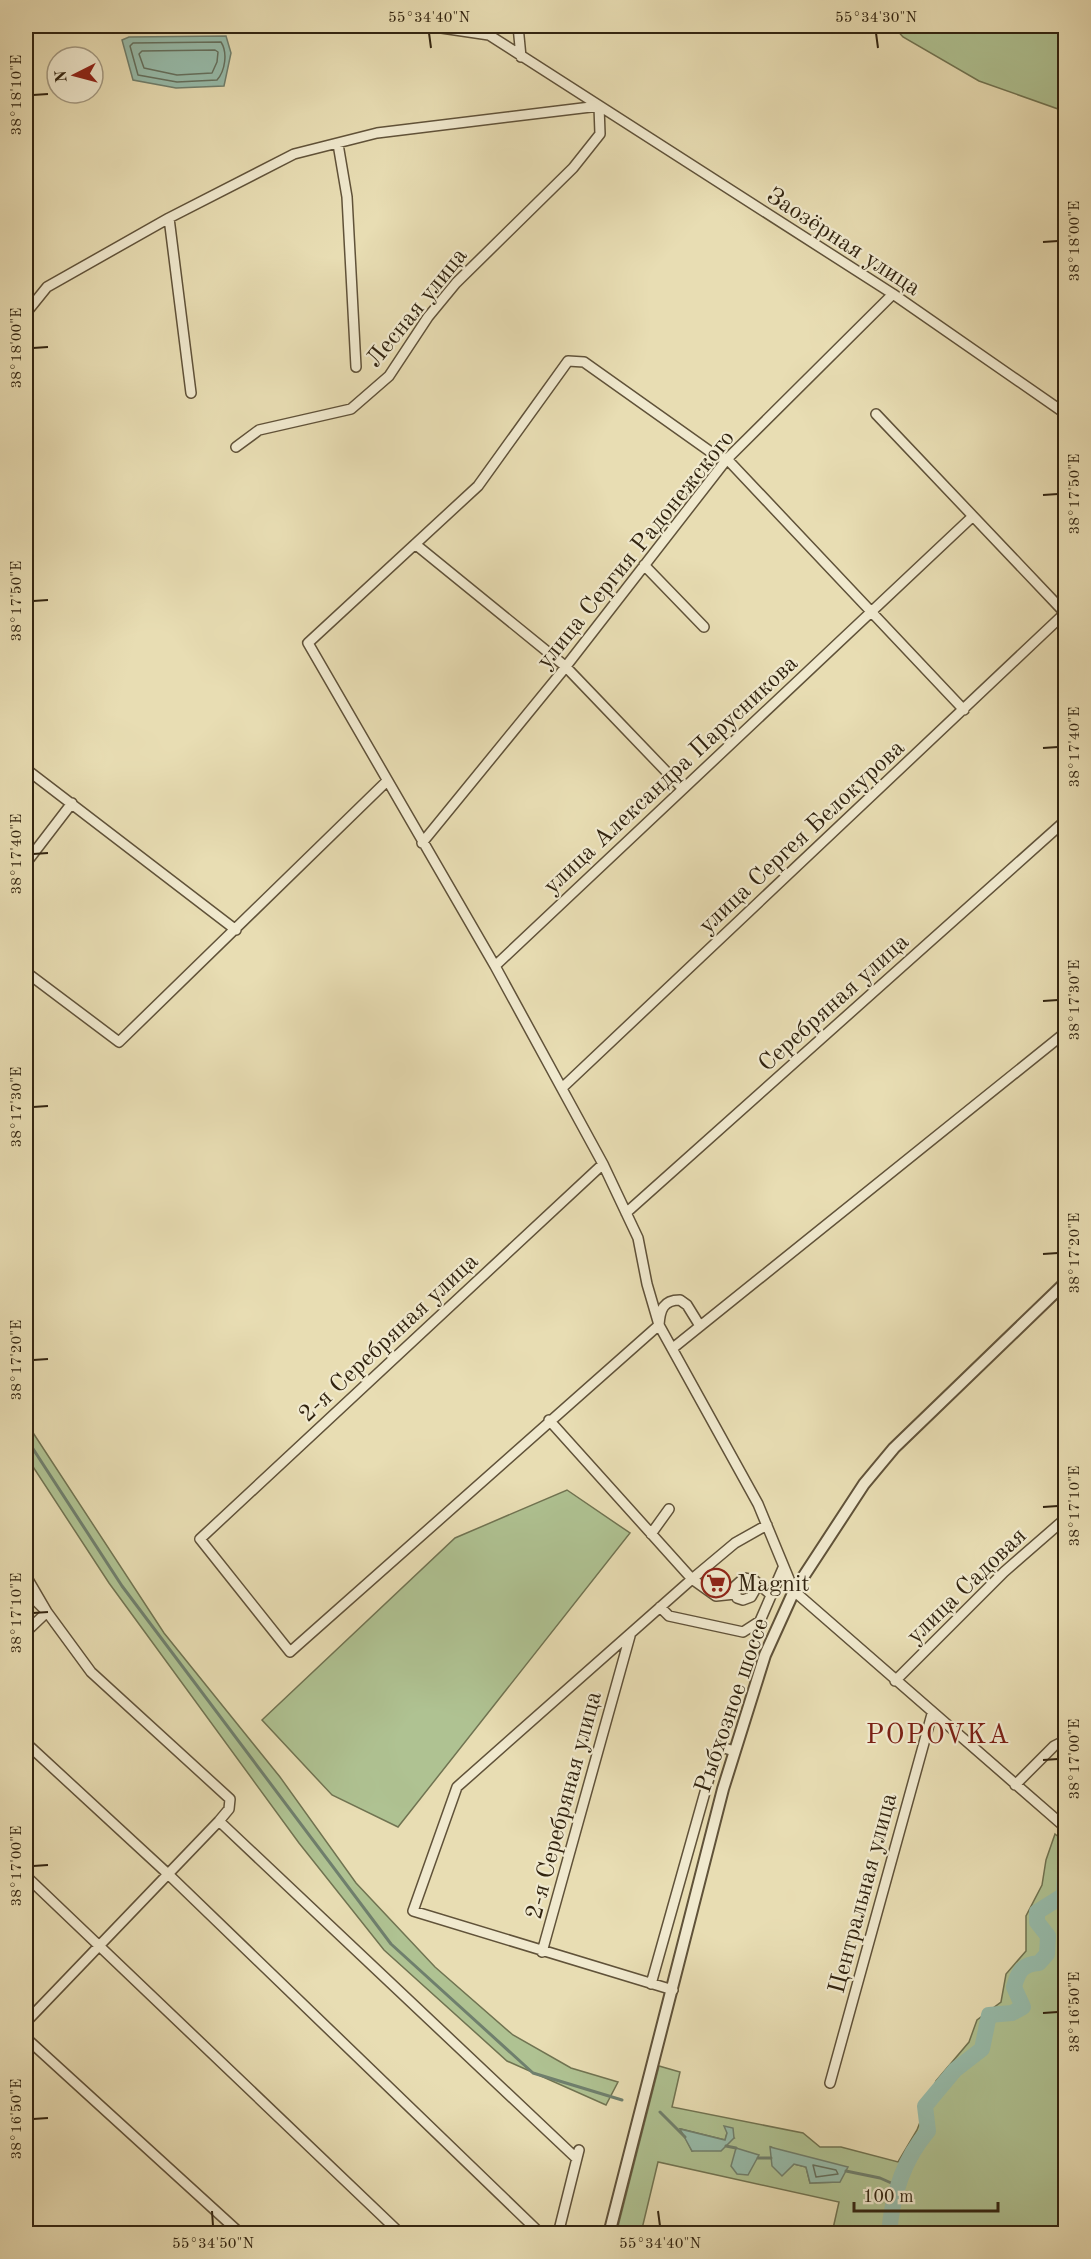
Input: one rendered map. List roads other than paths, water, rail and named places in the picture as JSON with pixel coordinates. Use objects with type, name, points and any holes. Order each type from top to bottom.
[{"type":"street","name":"Заозёрная улица","points":[[428,26],[489,35],[893,294],[1065,414]]},
{"type":"street","points":[[518,26],[521,57]]},
{"type":"street","points":[[26,313],[47,287],[169,218],[294,154],[377,133],[599,106]]},
{"type":"street","name":"Лесная улица","points":[[236,447],[259,430],[351,409],[389,376],[428,317],[456,283],[573,168],[600,134],[599,106]]},
{"type":"street","points":[[338,144],[347,197],[356,367]]},
{"type":"street","points":[[169,218],[191,393]]},
{"type":"street","name":"улица Сергия Радонежского","points":[[422,843],[565,666],[727,459],[893,294]]},
{"type":"street","points":[[964,710],[727,459],[715,455],[584,362],[568,361],[478,486],[308,643],[495,966],[603,1164],[638,1238],[647,1284],[659,1325],[758,1504],[794,1591],[895,1682],[1065,1828]]},
{"type":"street","points":[[876,414],[1065,612]]},
{"type":"street","points":[[872,610],[972,517]]},
{"type":"street","points":[[415,544],[565,666],[683,789]]},
{"type":"street","points":[[644,565],[704,627]]},
{"type":"street","name":"улица Александра Парусникова","points":[[495,966],[872,610]]},
{"type":"street","name":"улица Сергея Белокурова","points":[[562,1088],[1065,612]]},
{"type":"street","points":[[26,769],[236,930]]},
{"type":"street","points":[[26,972],[119,1042],[387,781]]},
{"type":"street","points":[[26,863],[72,802]]},
{"type":"street","name":"Серебряная улица","points":[[626,1213],[1065,820]]},
{"type":"street","points":[[673,1348],[1065,1032]]},
{"type":"street","name":"2-я Серебряная улица","points":[[549,1420],[290,1652],[200,1539],[603,1164]]},
{"type":"street","name":"Рыбхозное шоссе","points":[[609,2234],[673,1990],[698,1880],[734,1751],[765,1655],[794,1591],[864,1484],[894,1448],[1065,1282]]},
{"type":"street","points":[[700,1326],[687,1305],[680,1300],[674,1300],[662,1308],[659,1325],[549,1420],[692,1579],[716,1596],[735,1594],[743,1600],[751,1597],[755,1590],[754,1580]]},
{"type":"street","points":[[651,1534],[669,1509]]},
{"type":"street","name":"улица Садовая","points":[[895,1682],[1004,1572],[1065,1518]]},
{"type":"street","name":"2-я Серебряная улица","points":[[673,1990],[413,1911],[457,1786],[692,1579],[735,1543],[767,1526]]},
{"type":"street","points":[[660,1607],[669,1616],[743,1632],[760,1621],[783,1568]]},
{"type":"street","points":[[26,1576],[47,1612],[91,1672],[230,1799],[229,1809],[219,1821],[26,2022]]},
{"type":"street","points":[[735,1594],[734,1587],[740,1579],[749,1578],[771,1595]]},
{"type":"street","points":[[26,1591],[47,1612]]},
{"type":"street","points":[[26,1632],[47,1612]]},
{"type":"street","name":"2-я Серебряная улица","points":[[542,1952],[630,1634]]},
{"type":"street","name":"Центральная улица","points":[[830,2083],[932,1714]]},
{"type":"street","points":[[1015,1785],[1054,1746],[1065,1740]]},
{"type":"street","points":[[26,1743],[168,1874],[541,2234]]},
{"type":"street","points":[[651,1984],[718,1746],[734,1751]]},
{"type":"street","points":[[219,1821],[577,2154],[558,2234]]},
{"type":"street","points":[[26,1876],[101,1945],[401,2234]]},
{"type":"street","points":[[26,2038],[241,2234]]},
{"type":"water","points":[[226,36],[231,53],[224,86],[176,88],[133,80],[122,40],[129,37]]},
{"type":"water","points":[[724,2126],[733,2128],[734,2138],[721,2151],[692,2151],[680,2129],[725,2140],[727,2133]]},
{"type":"water","points":[[770,2147],[848,2167],[840,2182],[810,2183],[806,2167],[794,2164],[782,2176],[772,2166]]},
{"type":"water","points":[[736,2148],[759,2155],[748,2175],[737,2174],[731,2166]]},
{"type":"waterway","points":[[26,1438],[122,1586],[391,1944],[533,2073],[622,2100]]},
{"type":"waterway","points":[[889,2234],[900,2179],[905,2166],[928,2131],[925,2106],[955,2070],[982,2049],[989,2015],[1012,2013],[1023,2007],[1014,1987],[1022,1970],[1028,1965],[1039,1963],[1047,1954],[1048,1936],[1037,1922],[1037,1912],[1064,1895],[1066,1854]]},
{"type":"waterway","points":[[660,2112],[685,2137]]},
{"type":"waterway","points":[[726,2146],[736,2148]]},
{"type":"waterway","points":[[758,2158],[771,2158]]},
{"type":"waterway","points":[[846,2171],[880,2178],[898,2186]]},
{"type":"place","name":"Magnit","points":[[716,1583]]},
{"type":"district","name":"POPOVKA","points":[[938,1734]]}]
